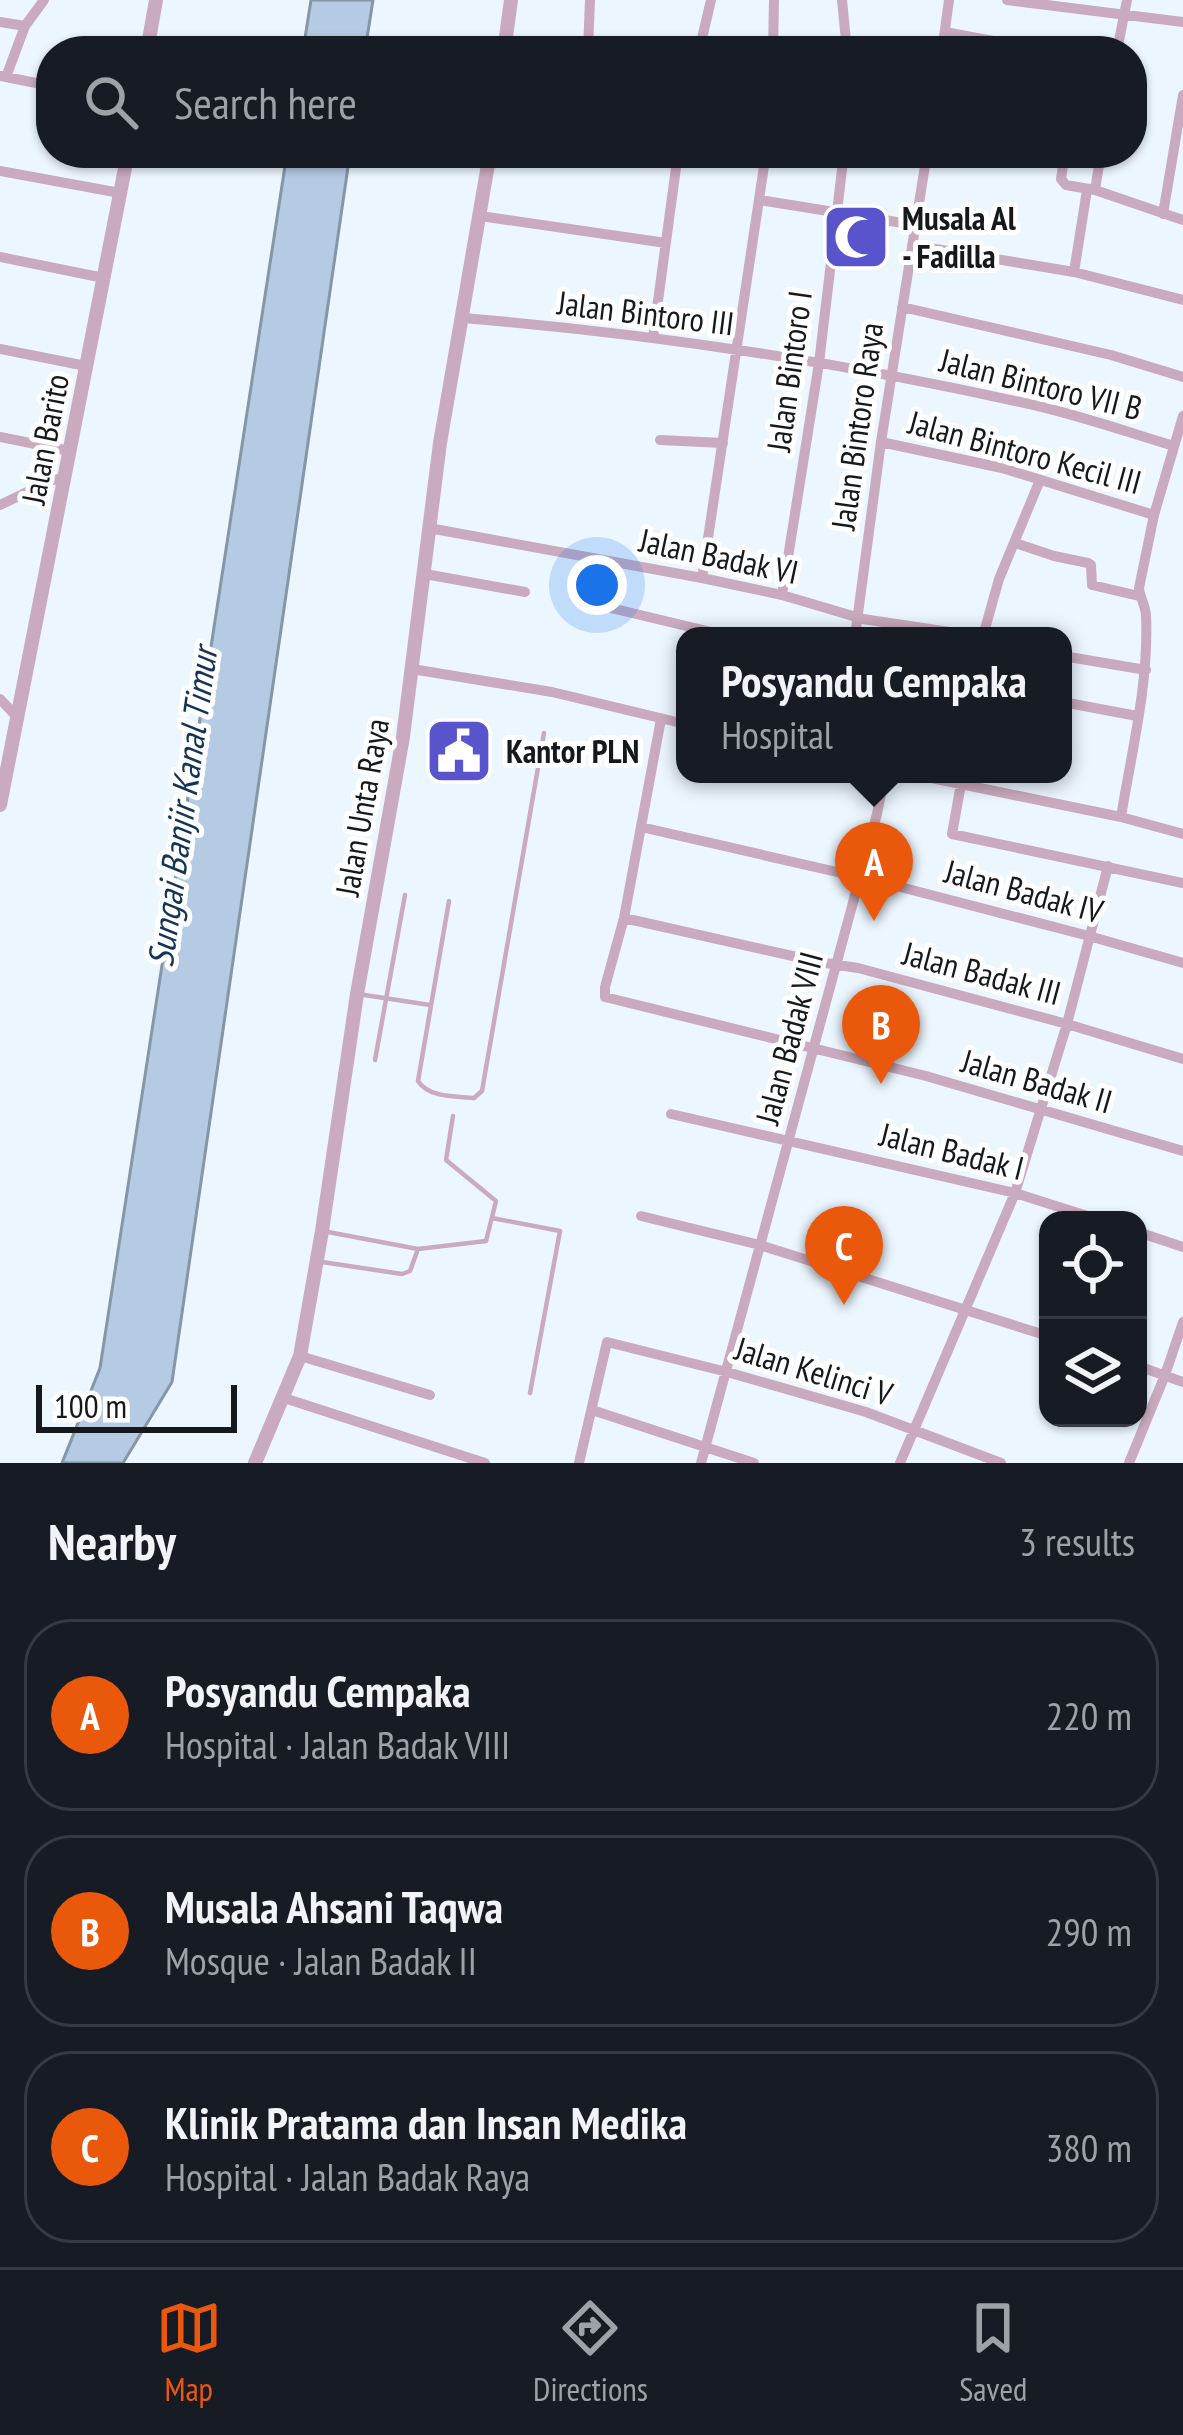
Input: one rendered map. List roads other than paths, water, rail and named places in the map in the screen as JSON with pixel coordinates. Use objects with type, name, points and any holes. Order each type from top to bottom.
[{"type":"street","points":[[36,83],[3,76],[25,26],[44,0]]},
{"type":"street","points":[[150,36],[156,0]]},
{"type":"street","points":[[506,36],[511,0]]},
{"type":"street","points":[[589,36],[590,0]]},
{"type":"street","points":[[703,36],[711,0]]},
{"type":"street","points":[[773,36],[774,0]]},
{"type":"street","points":[[842,0],[846,36]]},
{"type":"street","points":[[944,36],[949,0]]},
{"type":"street","points":[[1007,0],[1183,22]]},
{"type":"street","points":[[1120,36],[1126,0]]},
{"type":"street","points":[[0,22],[25,26]]},
{"type":"street","points":[[945,32],[966,36]]},
{"type":"street","points":[[1163,214],[1183,94]]},
{"type":"street","name":"Jalan Barito","points":[[0,805],[7,735],[18,718],[125,168]]},
{"type":"street","name":"Jalan Unta Raya","points":[[255,1463],[300,1356],[394,789],[440,443],[487,168]]},
{"type":"street","points":[[653,338],[676,168]]},
{"type":"street","points":[[702,578],[764,168]]},
{"type":"street","name":"Jalan Bintoro I","points":[[782,595],[819,364],[842,168]]},
{"type":"street","name":"Jalan Bintoro Raya","points":[[855,627],[924,168]]},
{"type":"street","points":[[1063,168],[1063,183],[1183,220]]},
{"type":"street","points":[[1075,272],[1097,168]]},
{"type":"street","points":[[0,171],[120,193]]},
{"type":"street","points":[[760,200],[915,225]]},
{"type":"street","points":[[479,216],[666,243]]},
{"type":"street","points":[[912,245],[1075,272],[1183,300]]},
{"type":"street","points":[[0,257],[104,278]]},
{"type":"street","points":[[902,307],[1111,355],[1183,377]]},
{"type":"street","name":"Jalan Bintoro III","points":[[463,318],[653,338],[893,377]]},
{"type":"street","points":[[0,349],[86,366]]},
{"type":"street","name":"Jalan Bintoro VII B","points":[[893,377],[1046,408],[1174,446]]},
{"type":"street","points":[[1121,817],[1146,670],[1146,607],[1139,596],[1154,515],[1183,416]]},
{"type":"street","points":[[0,437],[70,451]]},
{"type":"street","points":[[660,440],[723,443]]},
{"type":"street","name":"Jalan Bintoro Kecil III","points":[[881,442],[1002,468],[1154,515]]},
{"type":"street","points":[[0,505],[65,478]]},
{"type":"street","points":[[983,627],[1040,479]]},
{"type":"street","name":"Jalan Badak VI","points":[[429,528],[702,578],[856,617],[921,627]]},
{"type":"street","points":[[1015,543],[1088,562],[1092,585],[1139,596]]},
{"type":"street","points":[[425,574],[525,592]]},
{"type":"street","points":[[610,608],[690,627]]},
{"type":"street","points":[[1072,658],[1146,670]]},
{"type":"street","points":[[412,669],[552,692],[676,722]]},
{"type":"street","points":[[0,699],[18,718]]},
{"type":"street","points":[[1072,704],[1138,716]]},
{"type":"street","points":[[624,918],[662,719]]},
{"type":"street","name":"Jalan Badak VIII","points":[[701,1463],[883,783]]},
{"type":"street","points":[[957,783],[1183,834]]},
{"type":"street","points":[[962,784],[952,834],[1183,883]]},
{"type":"street","name":"Jalan Badak IV","points":[[641,827],[1089,935],[1183,963]]},
{"type":"street","points":[[900,1463],[1015,1192],[1067,1024],[1108,866]]},
{"type":"street","name":"Jalan Badak III","points":[[624,918],[836,964],[1183,1059]]},
{"type":"street","name":"Jalan Badak II","points":[[624,918],[605,986],[604,994],[611,1000],[926,1076],[1183,1151]]},
{"type":"street","name":"Jalan Badak I","points":[[671,1114],[1015,1192],[1073,1211]]},
{"type":"street","points":[[641,1216],[760,1245],[1039,1333]]},
{"type":"street","points":[[1147,1235],[1183,1247]]},
{"type":"street","points":[[1130,1463],[1183,1322]]},
{"type":"street","name":"Jalan Kelinci V","points":[[592,1411],[607,1342],[866,1412],[1001,1463]]},
{"type":"street","points":[[300,1356],[430,1395]]},
{"type":"street","points":[[1147,1369],[1183,1382]]},
{"type":"street","points":[[284,1398],[485,1463]]},
{"type":"street","points":[[579,1463],[592,1411],[754,1463]]},
{"type":"lane","points":[[448,901],[418,1076],[421,1086],[431,1093],[477,1097],[487,1069],[544,733]]},
{"type":"lane","points":[[375,1060],[405,895]]},
{"type":"lane","points":[[357,994],[430,1005]]},
{"type":"lane","points":[[322,1231],[418,1249],[486,1241],[496,1201],[446,1160],[453,1116]]},
{"type":"lane","points":[[492,1218],[560,1231],[530,1393]]},
{"type":"lane","points":[[316,1261],[402,1274],[410,1271],[418,1249]]},
{"type":"water","points":[[311,0],[373,0],[367,36],[305,36]]},
{"type":"water","points":[[285,168],[348,168],[172,1382],[123,1463],[62,1463],[100,1368]]},
{"type":"place","name":"Musala Al - Fadilla","points":[[856,237]]},
{"type":"place","name":"Kantor PLN","points":[[459,751]]},
{"type":"place","name":"Posyandu Cempaka","points":[[874,921]]},
{"type":"place","name":"Musala Ahsani Taqwa","points":[[881,1084]]},
{"type":"place","name":"Klinik Pratama dan Insan Medika","points":[[844,1305]]},
{"type":"water label","name":"Sungai Banjir Kanal Timur","points":[[182,807]]}]
